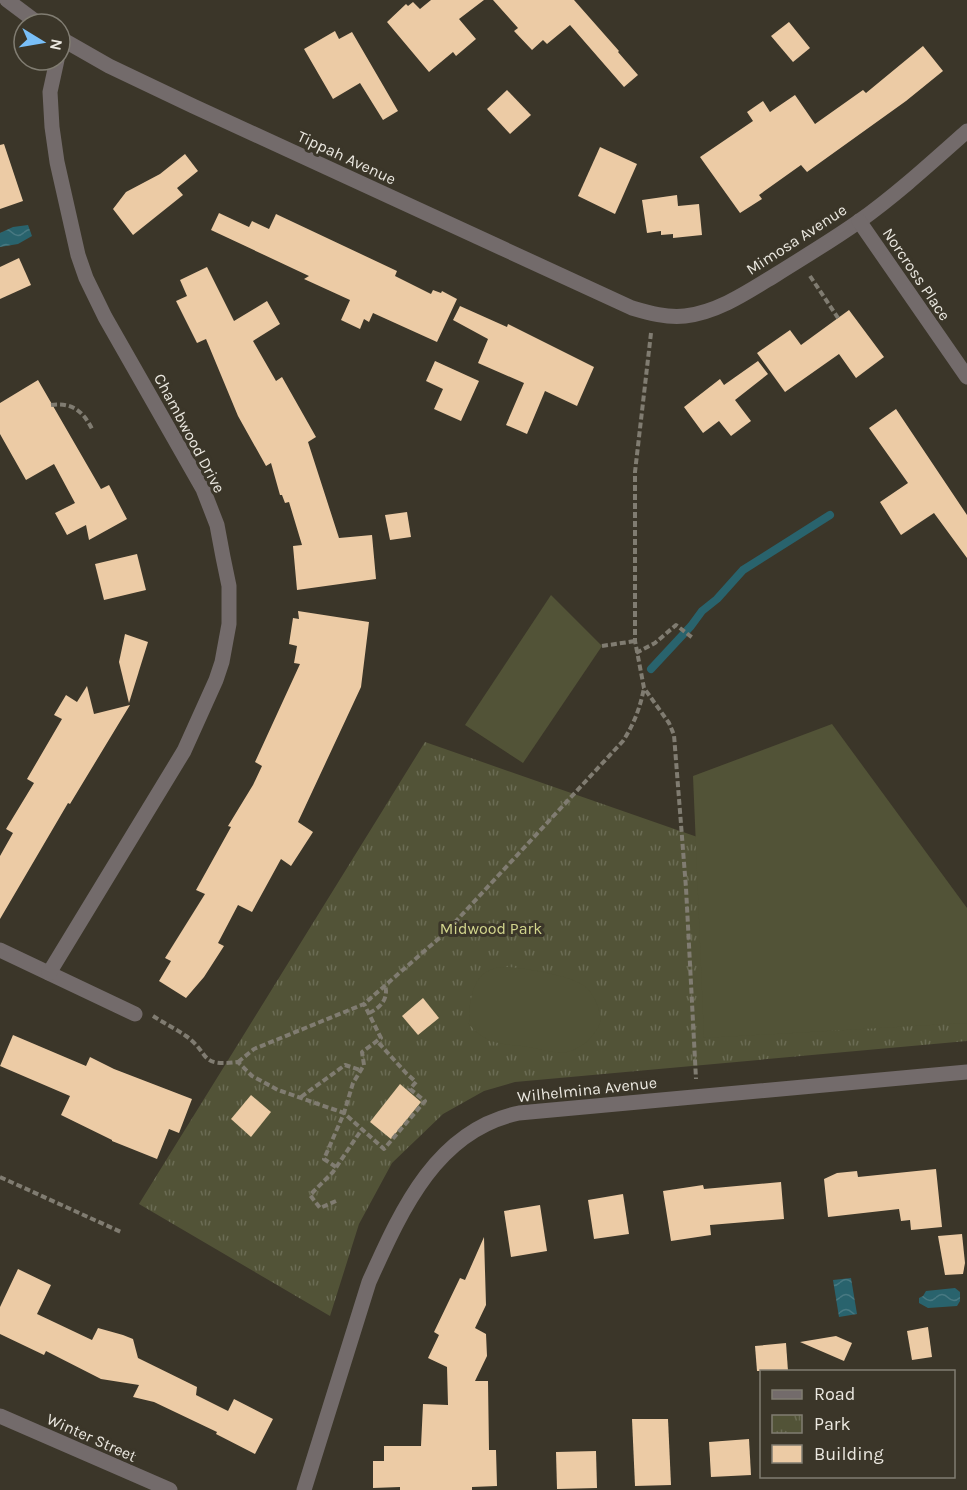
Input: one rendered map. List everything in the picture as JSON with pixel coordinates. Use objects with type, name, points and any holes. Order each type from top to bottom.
[{"type":"street","points":[[7,0],[23,12]]},
{"type":"street","name":"Tippah Avenue","points":[[72,48],[193,106],[621,303]]},
{"type":"street","name":"Chambwood Drive","points":[[49,973],[184,751],[216,680],[229,624],[229,586],[217,525],[202,489],[105,317],[78,255],[57,162],[52,127],[50,92],[54,72]]},
{"type":"street","name":"Mimosa Avenue","points":[[621,303],[653,314],[686,316],[713,309],[742,295],[859,221],[908,183],[967,131]]},
{"type":"street","name":"Norcross Place","points":[[859,221],[967,376]]},
{"type":"street","points":[[0,950],[135,1014]]},
{"type":"street","name":"Wilhelmina Avenue","points":[[304,1490],[369,1282],[410,1200],[439,1159],[468,1133],[504,1116],[542,1111],[967,1072]]},
{"type":"street","name":"Winter Street","points":[[0,1416],[170,1490]]},
{"type":"path","points":[[799,260],[838,318]]},
{"type":"path","points":[[135,1014],[148,1013],[189,1038],[207,1060],[219,1065],[238,1062],[254,1050],[364,1004],[446,933],[623,741],[634,724],[641,706],[644,688],[635,641],[635,472],[653,314]]},
{"type":"path","points":[[51,405],[73,406],[83,412],[93,431]]},
{"type":"path","points":[[636,652],[655,644],[676,625],[694,639]]},
{"type":"path","points":[[602,646],[635,641]]},
{"type":"path","points":[[644,688],[669,723],[674,735],[686,888],[697,1097]]},
{"type":"path","points":[[369,1013],[383,1003],[387,989],[385,985]]},
{"type":"path","points":[[336,1167],[324,1159],[344,1113],[352,1083],[364,1065],[362,1052],[381,1038],[364,1004]]},
{"type":"path","points":[[238,1062],[252,1076],[278,1089],[344,1113],[384,1149],[425,1101],[410,1089],[417,1082],[377,1041]]},
{"type":"path","points":[[301,1097],[345,1065],[360,1070]]},
{"type":"path","points":[[336,1201],[320,1208],[310,1195],[336,1167],[362,1129]]},
{"type":"path","points":[[0,1177],[121,1232]]},
{"type":"green space","points":[[551,595],[602,646],[523,763],[465,725]]},
{"type":"green space","points":[[832,724],[967,908],[967,1023],[704,1038],[693,776]]},
{"type":"green space","name":"Midwood Park","points":[[425,742],[967,931],[967,1041],[515,1082],[484,1091],[443,1114],[392,1163],[359,1224],[330,1316],[139,1204]]},
{"type":"green space","points":[[508,967],[561,976],[587,988],[600,1013],[600,1022],[592,1037],[572,1051],[550,1052],[499,1043],[486,1039],[475,1030],[469,1024],[471,1000],[476,984],[486,972]]},
{"type":"water","points":[[28,225],[32,236],[18,244],[0,247],[0,233],[13,227]]},
{"type":"water","points":[[851,1278],[857,1314],[839,1317],[833,1280]]},
{"type":"water","points":[[955,1288],[960,1292],[960,1301],[957,1306],[928,1308],[919,1303],[919,1298],[926,1291]]},
{"type":"building","points":[[431,0],[484,0],[459,19],[476,39],[456,56],[453,52],[429,72],[387,22],[406,4],[408,6],[413,2],[420,9]]},
{"type":"building","points":[[493,0],[574,0],[638,75],[624,87],[570,25],[547,44],[543,40],[532,50],[514,31],[518,28]]},
{"type":"building","points":[[789,22],[810,48],[793,62],[771,36]]},
{"type":"building","points":[[335,31],[339,39],[352,32],[398,111],[383,120],[360,83],[333,99],[304,49]]},
{"type":"building","points":[[923,46],[943,71],[906,101],[807,172],[801,165],[759,195],[762,199],[740,213],[700,157],[753,121],[747,112],[763,101],[770,112],[795,95],[815,124],[863,90],[866,93]]},
{"type":"building","points":[[507,90],[531,115],[510,134],[487,109]]},
{"type":"building","points":[[4,144],[23,201],[0,209],[0,145]]},
{"type":"building","points":[[600,147],[637,164],[615,214],[578,196]]},
{"type":"building","points":[[185,154],[198,171],[177,188],[183,195],[133,235],[113,209],[126,192],[160,174]]},
{"type":"building","points":[[677,195],[678,206],[699,204],[702,235],[673,238],[673,234],[661,235],[661,231],[647,233],[642,200]]},
{"type":"building","points":[[219,213],[249,227],[252,221],[269,229],[276,214],[397,271],[395,276],[431,294],[433,290],[441,293],[442,291],[457,299],[437,342],[373,313],[369,322],[364,319],[360,329],[341,320],[350,300],[304,279],[309,276],[211,230]]},
{"type":"building","points":[[19,258],[31,285],[0,299],[0,267]]},
{"type":"building","points":[[207,267],[234,321],[267,301],[280,324],[253,341],[276,381],[282,377],[316,437],[308,442],[339,538],[372,535],[376,579],[297,590],[293,546],[302,545],[289,502],[285,503],[280,495],[271,463],[266,466],[238,416],[206,339],[197,343],[176,301],[187,296],[180,280]]},
{"type":"building","points":[[460,306],[507,327],[508,324],[594,367],[577,406],[545,391],[527,434],[506,425],[524,383],[478,363],[488,339],[453,320]]},
{"type":"building","points":[[849,310],[884,357],[856,378],[839,354],[785,392],[757,353],[790,330],[801,345]]},
{"type":"building","points":[[435,361],[479,381],[461,421],[434,409],[443,389],[426,381]]},
{"type":"building","points":[[758,361],[768,374],[735,400],[751,421],[731,436],[719,421],[703,433],[684,407],[720,379],[724,385]]},
{"type":"building","points":[[38,380],[101,489],[109,485],[127,519],[89,540],[86,525],[67,535],[55,513],[75,503],[54,464],[26,480],[0,434],[0,403]]},
{"type":"building","points":[[896,409],[967,515],[967,558],[934,513],[901,535],[880,502],[908,483],[869,428]]},
{"type":"building","points":[[407,512],[411,537],[390,540],[385,515]]},
{"type":"building","points":[[137,554],[146,590],[104,600],[95,564]]},
{"type":"building","points":[[298,611],[369,622],[361,687],[298,822],[313,832],[291,866],[281,859],[252,912],[238,905],[218,943],[224,946],[204,977],[186,998],[159,981],[171,961],[165,958],[205,894],[196,890],[231,827],[228,826],[262,766],[255,762],[300,664],[294,663],[297,646],[289,644],[293,618],[299,619]]},
{"type":"building","points":[[125,634],[148,642],[129,703],[119,662]]},
{"type":"building","points":[[87,686],[94,714],[130,705],[70,804],[68,803],[0,919],[0,856],[13,833],[6,829],[34,783],[27,779],[62,719],[54,715],[66,695],[77,702]]},
{"type":"building","points":[[423,998],[439,1018],[418,1035],[402,1016]]},
{"type":"building","points":[[13,1035],[86,1066],[90,1057],[114,1069],[192,1099],[179,1133],[169,1129],[157,1159],[112,1141],[61,1115],[70,1096],[0,1066]]},
{"type":"building","points":[[400,1084],[421,1102],[391,1139],[370,1122]]},
{"type":"building","points":[[251,1095],[271,1112],[251,1137],[231,1119]]},
{"type":"building","points":[[936,1169],[942,1227],[911,1230],[910,1220],[901,1221],[899,1209],[828,1217],[824,1179],[837,1173],[857,1171],[858,1177]]},
{"type":"building","points":[[781,1182],[784,1219],[710,1225],[711,1235],[671,1241],[663,1191],[703,1185],[704,1189]]},
{"type":"building","points":[[623,1194],[629,1234],[594,1239],[588,1200]]},
{"type":"building","points":[[540,1205],[547,1251],[511,1257],[504,1211]]},
{"type":"building","points":[[962,1234],[965,1263],[963,1274],[945,1275],[938,1236]]},
{"type":"building","points":[[484,1237],[486,1305],[475,1328],[486,1334],[487,1356],[475,1381],[488,1381],[489,1450],[496,1450],[497,1486],[472,1487],[472,1490],[373,1488],[373,1461],[384,1461],[384,1446],[421,1446],[423,1404],[448,1405],[447,1367],[428,1358],[439,1335],[434,1332],[460,1278],[465,1280]]},
{"type":"building","points":[[18,1269],[51,1285],[37,1314],[92,1340],[98,1328],[133,1339],[138,1358],[197,1387],[196,1395],[228,1411],[234,1399],[273,1419],[255,1454],[216,1434],[217,1432],[154,1402],[133,1397],[139,1385],[101,1379],[46,1351],[44,1355],[0,1334],[0,1307]]},
{"type":"building","points":[[928,1327],[932,1357],[912,1360],[907,1331]]},
{"type":"building","points":[[836,1336],[852,1343],[844,1361],[800,1342]]},
{"type":"building","points":[[786,1343],[788,1370],[757,1371],[755,1346]]},
{"type":"building","points":[[632,1419],[668,1419],[671,1485],[635,1486]]},
{"type":"building","points":[[749,1439],[751,1475],[711,1477],[709,1442]]},
{"type":"building","points":[[596,1451],[597,1488],[557,1489],[556,1452]]},
{"type":"waterway","points":[[651,669],[702,611],[717,599],[743,570],[830,515]]}]
